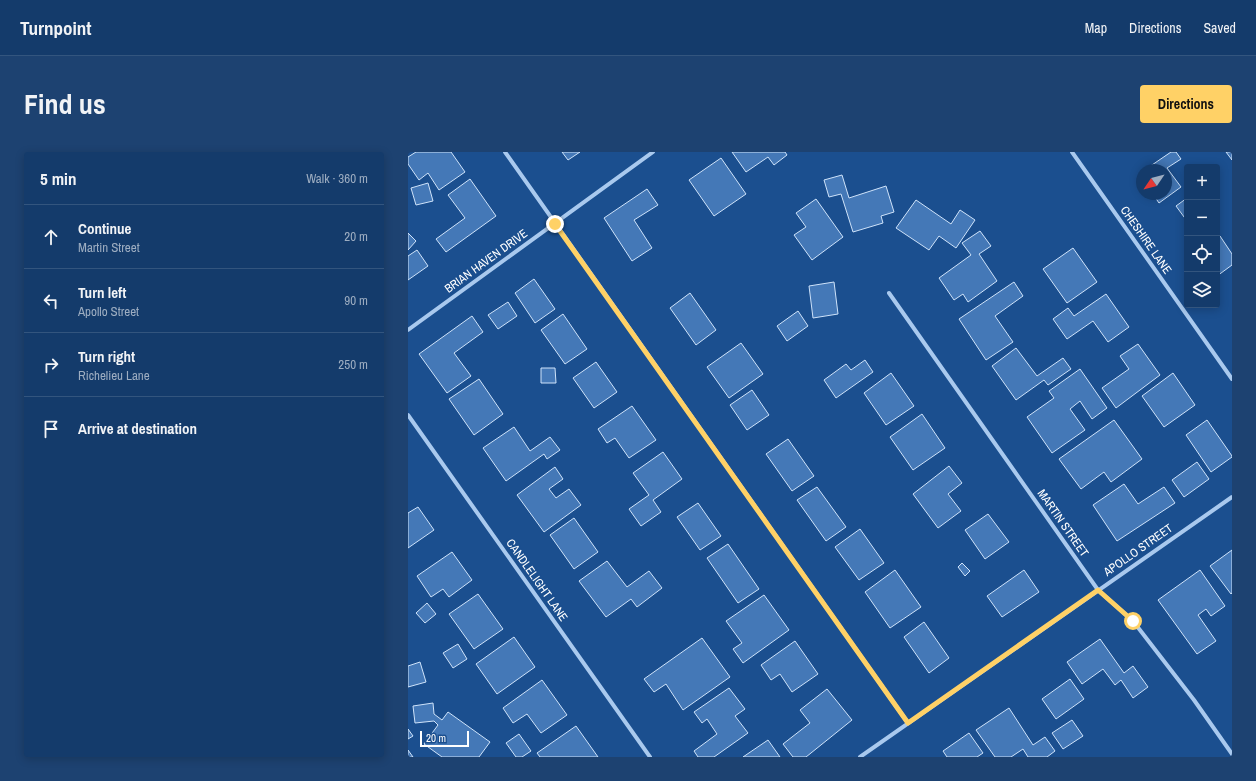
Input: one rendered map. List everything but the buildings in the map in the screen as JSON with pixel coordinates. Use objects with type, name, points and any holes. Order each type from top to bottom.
[{"type":"street","points":[[505,152],[908,723]]},
{"type":"street","name":"BRIAN HAVEN DRIVE","points":[[408,330],[653,152]]},
{"type":"street","name":"CHESHIRE LANE","points":[[1072,152],[1232,379]]},
{"type":"street","name":"MARTIN STREET","points":[[889,293],[1098,590],[1133,621],[1194,700],[1232,754]]},
{"type":"street","name":"CANDLELIGHT LANE","points":[[408,415],[650,757]]},
{"type":"street","name":"APOLLO STREET","points":[[860,757],[1232,497]]},
{"type":"route","points":[[555,224],[908,723],[1098,590],[1133,621]]}]
